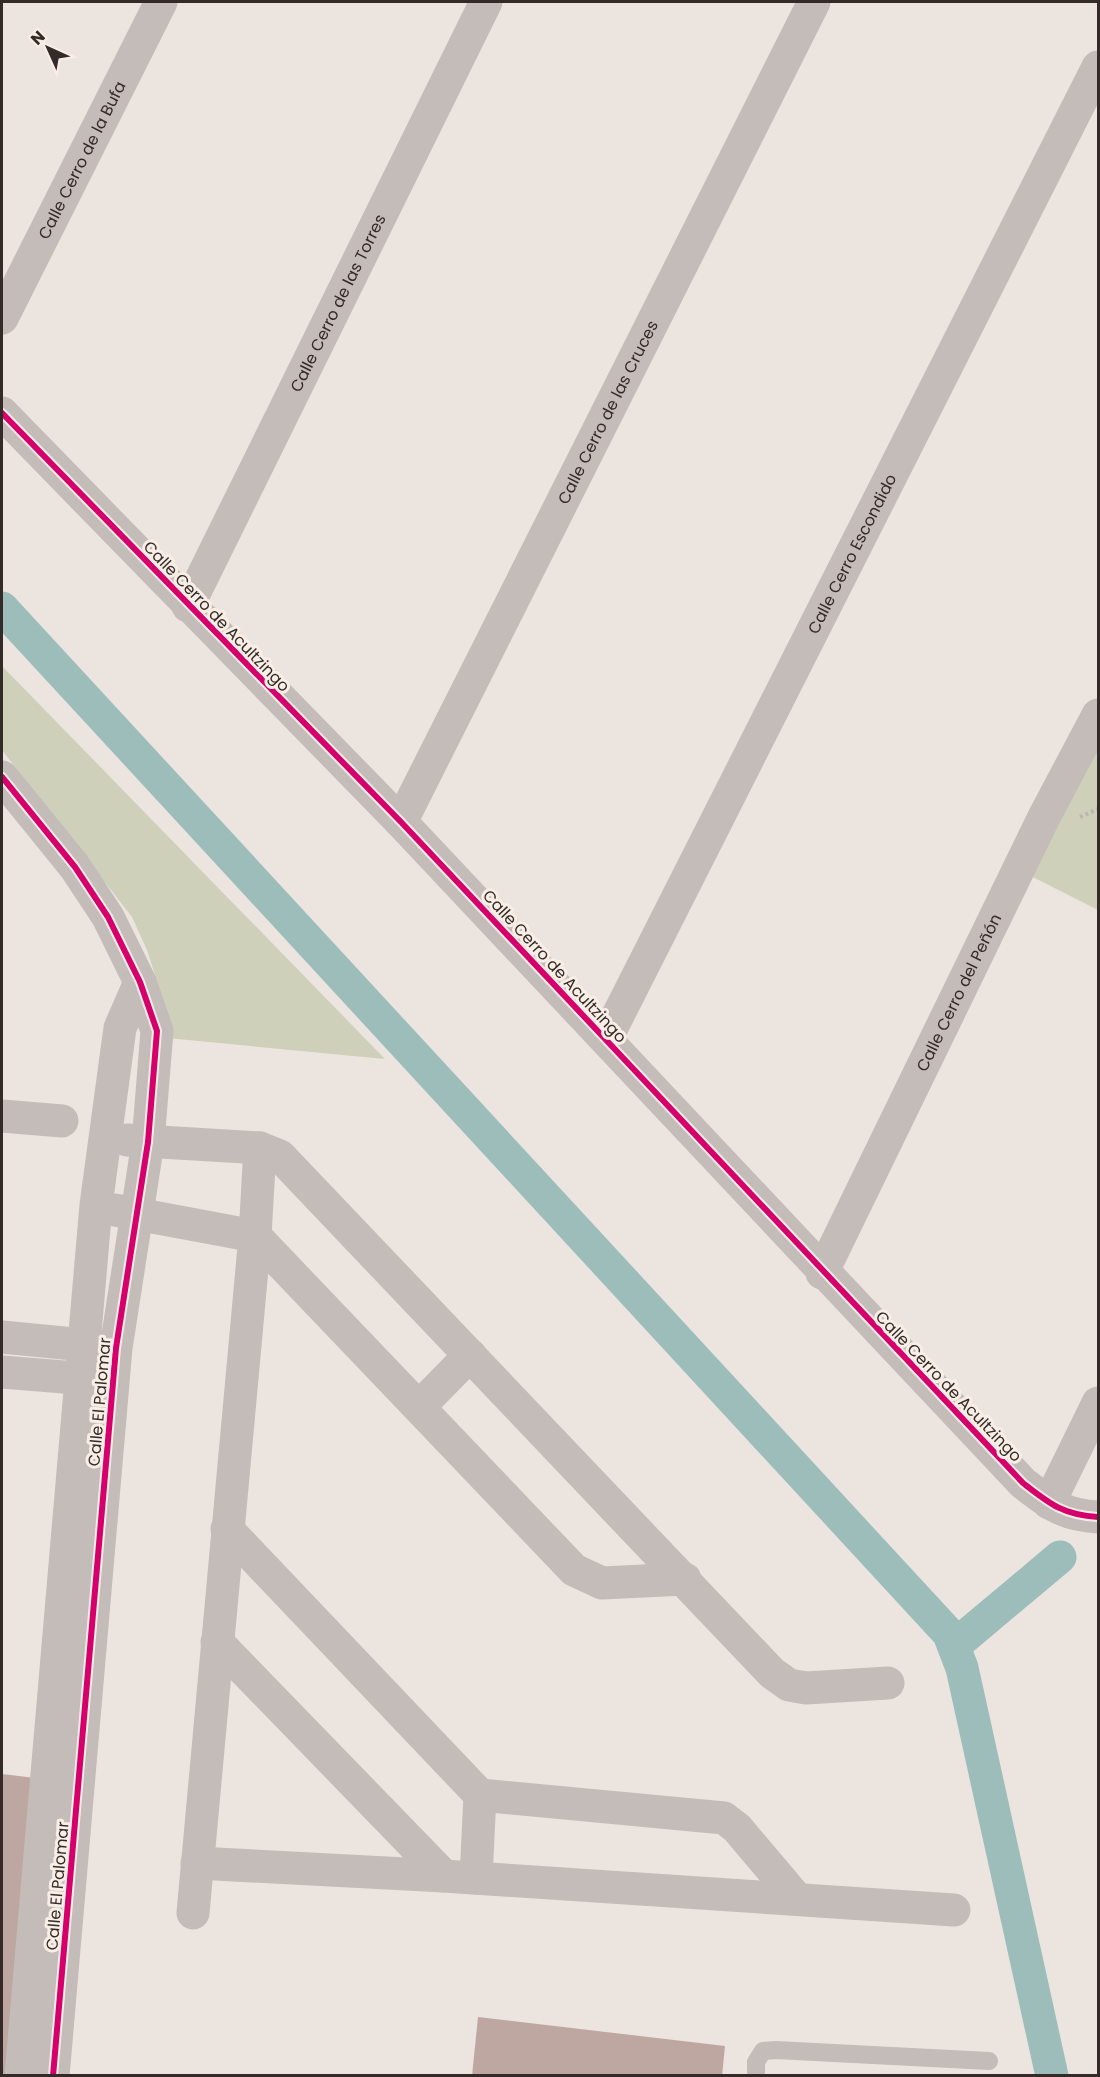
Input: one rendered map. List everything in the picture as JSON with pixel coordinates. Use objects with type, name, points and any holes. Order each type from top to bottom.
[{"type":"street","name":"Calle Cerro de la Bufa","points":[[2,318],[161,2]]},
{"type":"street","name":"Calle Cerro de las Torres","points":[[188,606],[486,2]]},
{"type":"street","name":"Calle Cerro de las Cruces","points":[[401,822],[814,2]]},
{"type":"street","name":"Calle Cerro Escondido","points":[[606,1039],[1098,67]]},
{"type":"street","name":"Calle Cerro de Acultzingo","points":[[2,413],[401,822],[822,1273],[1023,1483],[1049,1503],[1074,1515],[1098,1517]]},
{"type":"street","name":"Calle Cerro del Peñón","points":[[822,1273],[1039,828],[1098,714]]},
{"type":"street","name":"Calle El Palomar","points":[[2,777],[75,867],[108,916],[140,982],[157,1030],[148,1142],[116,1348],[53,2076]]},
{"type":"street","name":"Calle El Palomar","points":[[21,2076],[96,1205],[120,1028],[140,982]]},
{"type":"street","points":[[2,1116],[62,1121]]},
{"type":"street","points":[[105,1138],[260,1148],[280,1156],[772,1673],[789,1685],[806,1688],[888,1683]]},
{"type":"street","points":[[193,1913],[255,1236],[260,1148]]},
{"type":"street","points":[[96,1205],[135,1215],[255,1236],[420,1406],[574,1570],[602,1583],[685,1579]]},
{"type":"street","points":[[2,1337],[116,1348]]},
{"type":"street","points":[[420,1406],[470,1355]]},
{"type":"street","points":[[2,1372],[114,1381]]},
{"type":"street","points":[[1049,1503],[1098,1403]]},
{"type":"street","points":[[227,1529],[480,1795],[724,1818],[737,1828],[797,1899]]},
{"type":"street","points":[[66,1549],[99,1551]]},
{"type":"street","points":[[217,1642],[460,1877]]},
{"type":"street","points":[[52,1718],[85,1721]]},
{"type":"street","points":[[460,1877],[480,1795]]},
{"type":"street","points":[[197,1863],[460,1877],[954,1910]]},
{"type":"lane","points":[[756,2076],[756,2062],[763,2051],[776,2050],[989,2061]]},
{"type":"green space","points":[[2,666],[385,1059],[167,1038],[159,987],[147,950],[132,917],[2,750]]},
{"type":"green space","points":[[1098,715],[1098,910],[1017,869]]},
{"type":"building","points":[[2,1774],[35,1778],[5,2076],[2,2076]]},
{"type":"building","points":[[478,2017],[725,2046],[722,2076],[472,2076]]},
{"type":"waterway","points":[[2,608],[949,1634],[962,1668],[1052,2076]]},
{"type":"waterway","points":[[954,1646],[1060,1557]]},
{"type":"cycle path","points":[[2,413],[401,822],[1023,1483],[1041,1497],[1066,1511],[1098,1517]]},
{"type":"cycle path","points":[[2,777],[75,867],[108,917],[140,982],[157,1031],[148,1142],[116,1348],[53,2076]]}]
